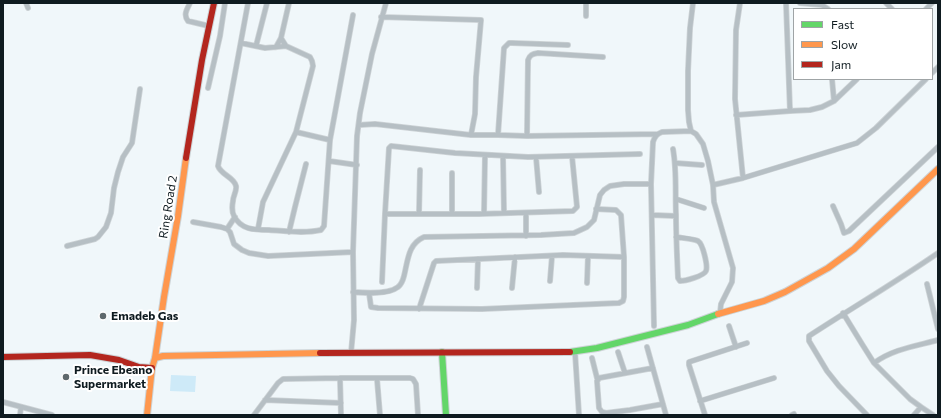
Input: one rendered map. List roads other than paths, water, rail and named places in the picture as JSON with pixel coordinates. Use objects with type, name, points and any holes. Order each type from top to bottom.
[{"type":"street","points":[[190,3],[185,14],[188,21],[209,26]]},
{"type":"street","name":"Ring Road 2","points":[[147,415],[152,368],[155,358],[202,60],[214,3]]},
{"type":"street","points":[[208,88],[226,3]]},
{"type":"street","points":[[248,3],[218,166],[236,186],[232,202],[234,217],[240,224],[248,228],[289,232],[316,232],[321,230],[324,226],[330,140],[353,15]]},
{"type":"street","points":[[256,46],[267,3]]},
{"type":"street","points":[[276,47],[281,38],[289,3]]},
{"type":"street","points":[[351,353],[354,320],[352,252],[357,165],[357,136],[372,54],[386,3]]},
{"type":"street","points":[[586,3],[586,16]]},
{"type":"street","points":[[691,131],[688,110],[688,71],[693,3]]},
{"type":"street","points":[[740,3],[736,30],[735,99],[743,178]]},
{"type":"street","points":[[786,3],[790,111]]},
{"type":"street","points":[[800,3],[822,5],[826,8]]},
{"type":"street","points":[[381,17],[481,20],[476,77],[475,114],[471,134]]},
{"type":"street","points":[[281,38],[286,46]]},
{"type":"street","points":[[241,43],[265,48],[286,46],[310,57],[313,66],[296,132],[263,202],[258,229]]},
{"type":"street","points":[[498,135],[504,48],[512,43],[568,45]]},
{"type":"street","points":[[527,136],[528,60],[530,56],[538,53],[603,57]]},
{"type":"street","points":[[832,80],[834,101]]},
{"type":"street","points":[[736,115],[810,110],[822,107],[834,101],[856,80]]},
{"type":"street","points":[[713,185],[743,178],[857,144],[876,128],[925,80]]},
{"type":"street","points":[[67,246],[95,239],[106,227],[111,213],[114,188],[118,172],[123,157],[132,144],[140,89]]},
{"type":"street","points":[[359,125],[375,124],[471,134],[527,136],[658,134],[662,132],[691,131],[696,134],[703,144],[713,185],[714,202],[734,268],[732,282],[721,304],[720,313]]},
{"type":"street","points":[[296,132],[330,140]]},
{"type":"street","points":[[654,326],[651,184],[653,142],[658,134]]},
{"type":"street","points":[[382,282],[389,148],[391,146],[454,153],[503,156],[536,157],[640,154]]},
{"type":"street","points":[[833,206],[844,233],[849,231],[938,147]]},
{"type":"street","points":[[673,149],[675,163],[676,237],[678,278],[680,281],[684,281],[703,275],[706,272],[706,268],[701,244],[698,241],[676,237]]},
{"type":"street","points":[[484,214],[485,155]]},
{"type":"street","points":[[503,156],[504,213]]},
{"type":"street","points":[[385,214],[484,214],[573,211],[577,207],[572,156]]},
{"type":"street","points":[[536,157],[539,192]]},
{"type":"street","points":[[329,161],[357,165]]},
{"type":"street","points":[[675,163],[702,165]]},
{"type":"street","points":[[289,232],[306,164]]},
{"type":"street","points":[[419,214],[420,170]]},
{"type":"street","points":[[155,358],[163,356],[230,354],[575,352],[597,348],[688,325],[720,313],[773,298],[828,268],[854,249],[938,170]]},
{"type":"street","points":[[452,173],[452,214]]},
{"type":"street","points":[[353,292],[381,292],[399,287],[403,281],[410,250],[414,243],[424,237],[526,236],[574,232],[587,227],[594,220],[600,195],[610,186],[624,184],[651,184]]},
{"type":"street","points":[[676,199],[704,208]]},
{"type":"street","points":[[369,293],[371,307],[378,308],[482,309],[619,303],[623,301],[624,297],[624,257],[621,215],[616,210],[596,209]]},
{"type":"street","points":[[526,213],[526,236]]},
{"type":"street","points":[[652,215],[676,216]]},
{"type":"street","points":[[227,228],[234,217]]},
{"type":"street","points":[[193,222],[227,228],[234,244],[249,253],[268,256],[352,252]]},
{"type":"street","points":[[867,415],[839,386],[827,371],[809,342],[809,336],[938,253]]},
{"type":"street","points":[[418,309],[436,261],[552,256],[624,257]]},
{"type":"street","points":[[550,281],[552,256]]},
{"type":"street","points":[[587,283],[588,256]]},
{"type":"street","points":[[512,288],[515,257]]},
{"type":"street","points":[[477,288],[478,259]]},
{"type":"street","points":[[926,284],[938,329]]},
{"type":"street","points":[[843,313],[874,362],[910,399],[933,415]]},
{"type":"street","points":[[729,326],[736,347]]},
{"type":"street","points":[[874,362],[895,351],[938,340]]},
{"type":"street","points":[[705,415],[689,362],[747,344]]},
{"type":"street","points":[[647,347],[666,415]]},
{"type":"street","points":[[442,352],[446,415]]},
{"type":"street","points":[[575,352],[579,415]]},
{"type":"street","points":[[618,352],[625,373]]},
{"type":"street","points":[[3,357],[90,355],[119,360],[139,367],[152,368]]},
{"type":"street","points":[[592,358],[598,380],[599,408],[602,412],[630,412],[663,404]]},
{"type":"street","points":[[598,380],[599,378],[652,368]]},
{"type":"street","points":[[340,378],[341,415]]},
{"type":"street","points":[[377,378],[380,415]]},
{"type":"street","points":[[254,415],[278,383],[283,380],[410,378],[416,384],[418,415]]},
{"type":"street","points":[[700,401],[774,378]]},
{"type":"street","points":[[265,400],[340,402]]},
{"type":"street","points":[[3,402],[52,415]]},
{"type":"street","points":[[20,415],[21,407]]},
{"type":"street","points":[[914,415],[921,407]]},
{"type":"place","name":"Emadeb Gas","points":[[103,316]]},
{"type":"place","name":"Prince Ebeano Supermarket","points":[[66,377]]}]
